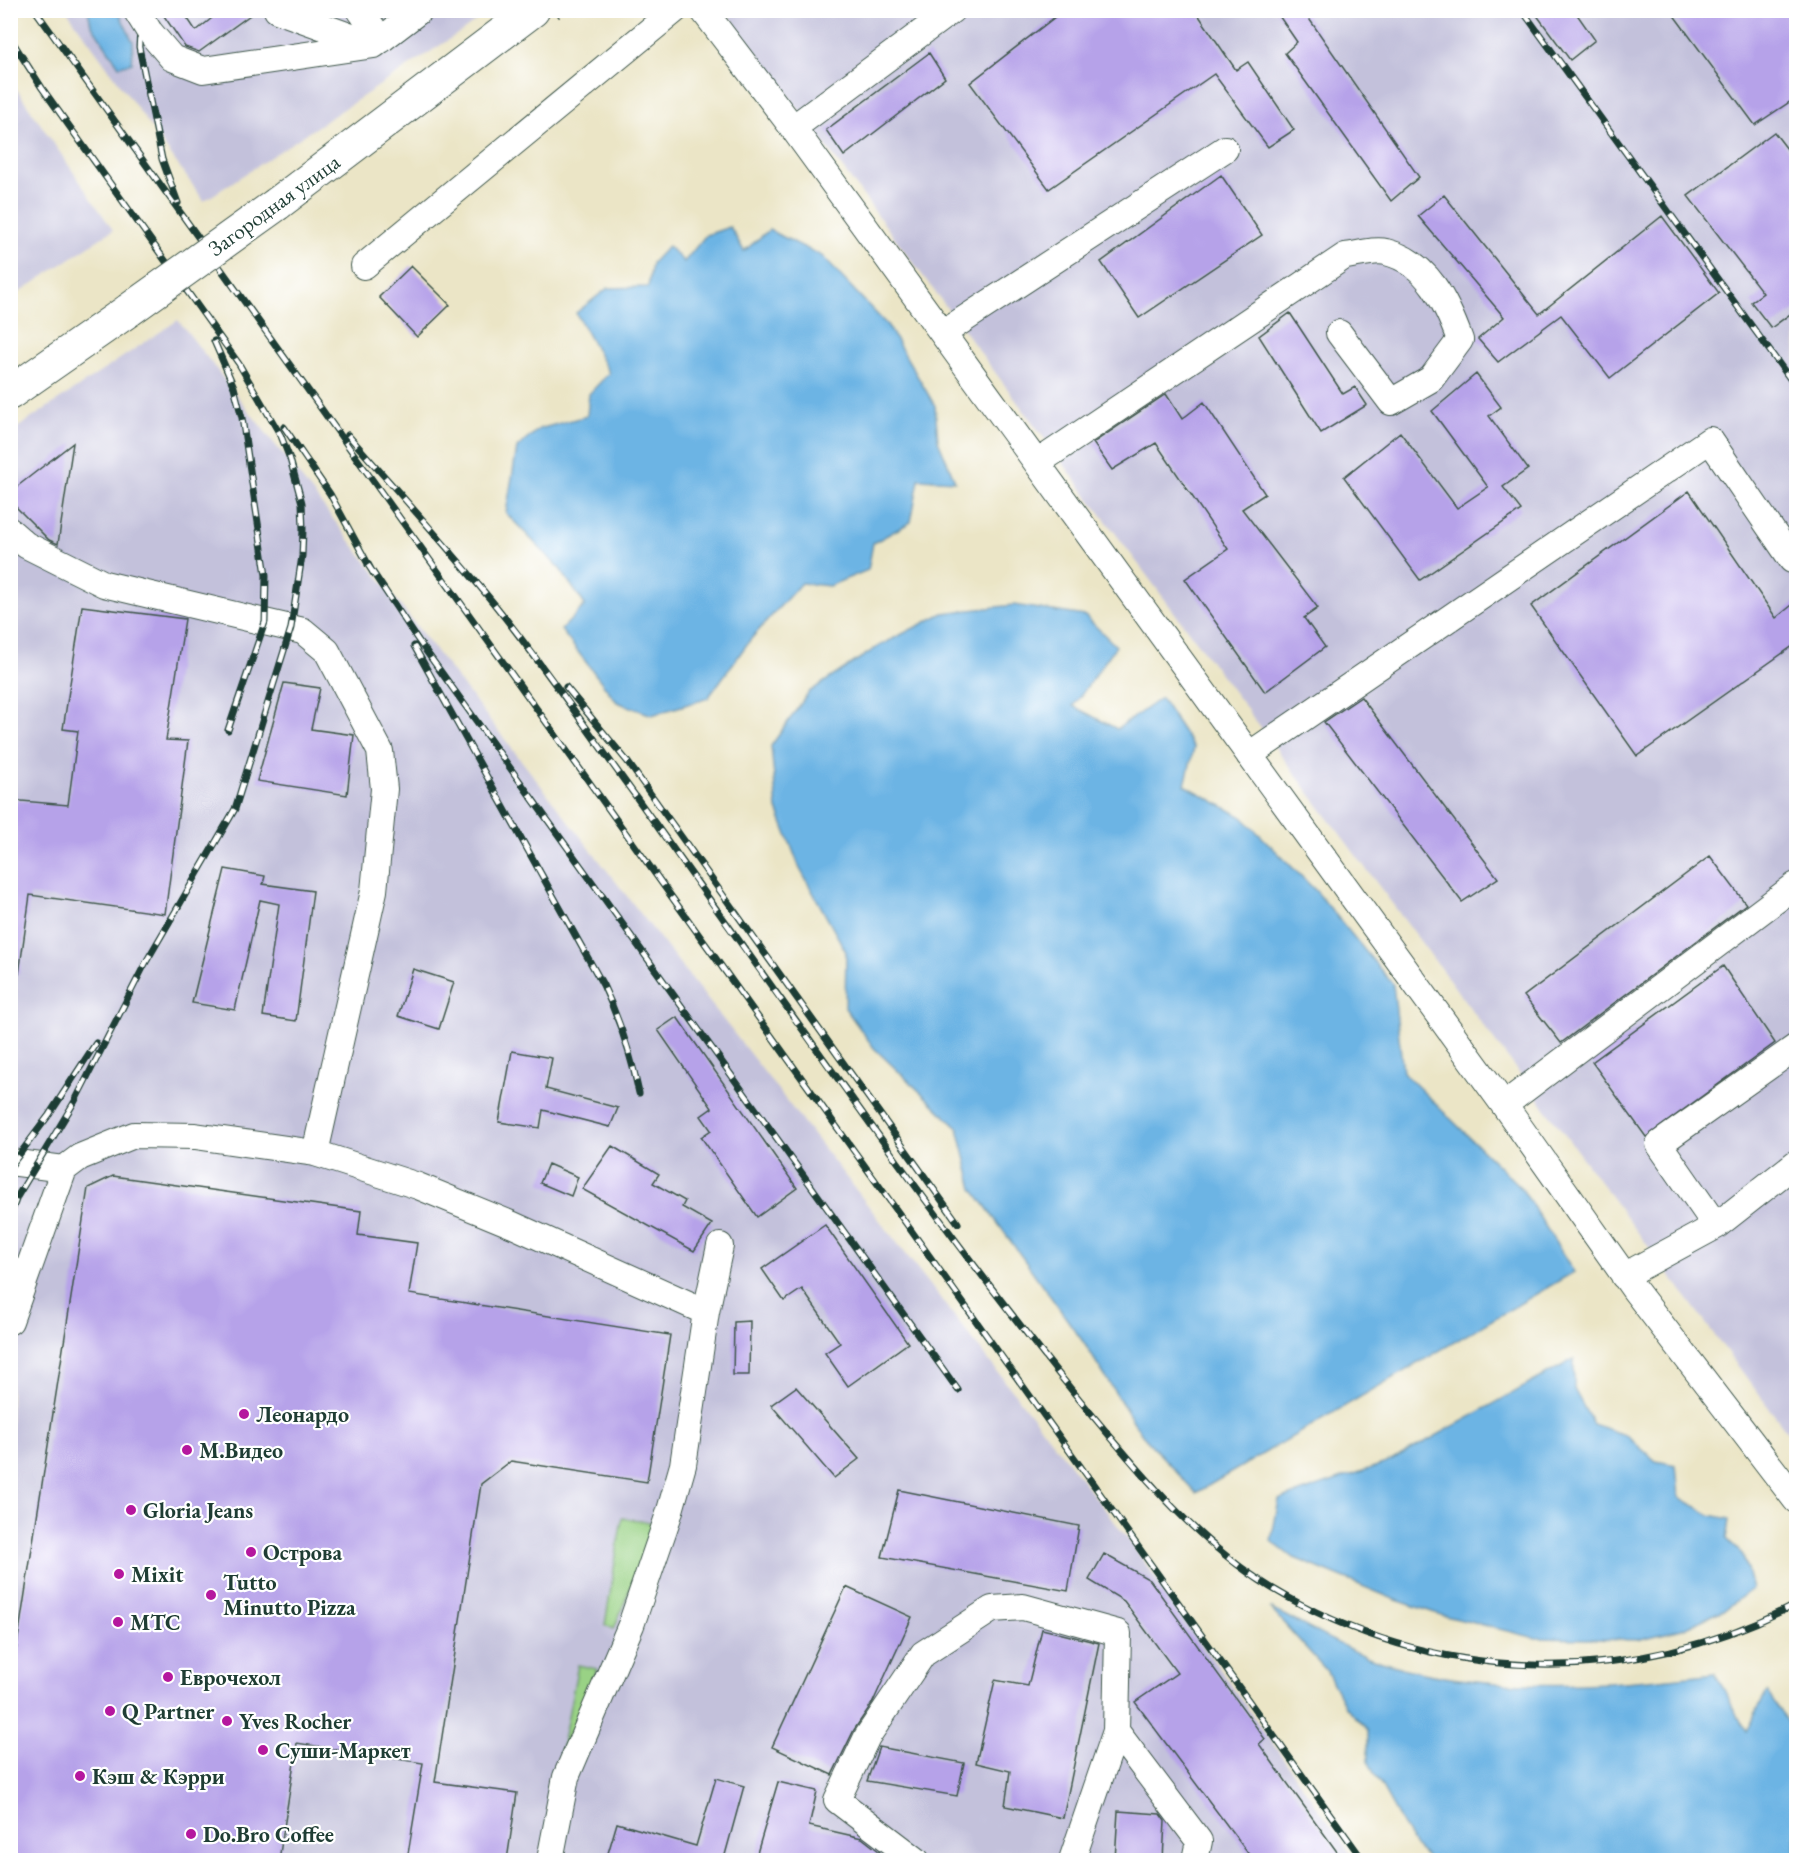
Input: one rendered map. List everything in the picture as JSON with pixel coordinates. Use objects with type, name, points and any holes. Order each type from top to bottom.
[{"type":"main road","name":"Загородная улица","points":[[10,393],[277,204],[533,10]]},
{"type":"street","points":[[277,10],[378,42]]},
{"type":"street","points":[[360,10],[378,42]]},
{"type":"street","points":[[143,21],[172,58],[203,70],[378,42],[420,10]]},
{"type":"street","points":[[364,266],[675,10]]},
{"type":"street","points":[[703,10],[793,128],[943,333],[1503,1105],[1624,1276],[1797,1500]]},
{"type":"street","points":[[793,128],[952,10]]},
{"type":"street","points":[[943,333],[1225,149]]},
{"type":"street","points":[[1037,463],[1345,256],[1385,251],[1419,268],[1447,305],[1460,340],[1431,379],[1391,402],[1339,333]]},
{"type":"street","points":[[1249,754],[1710,440],[1792,560]]},
{"type":"street","points":[[11,532],[26,545],[104,584],[303,631],[327,651],[380,751],[384,789],[374,891],[315,1153]]},
{"type":"street","points":[[1503,1105],[1797,885]]},
{"type":"street","points":[[1716,1226],[1659,1144],[1797,1047]]},
{"type":"street","points":[[10,1321],[64,1169],[80,1157],[134,1135],[216,1138],[315,1153],[418,1186],[513,1225],[706,1312]]},
{"type":"street","points":[[10,1162],[64,1169]]},
{"type":"street","points":[[1624,1276],[1716,1226],[1797,1163]]},
{"type":"street","points":[[550,1860],[566,1777],[631,1625],[683,1464],[706,1312],[720,1246]]},
{"type":"street","points":[[916,1860],[837,1800],[867,1737],[923,1654],[992,1609],[1023,1607],[1118,1632],[1116,1731],[1072,1860]]},
{"type":"street","points":[[1116,1731],[1201,1854]]},
{"type":"shaded area","points":[[67,11],[489,11],[204,201]]},
{"type":"shaded area","points":[[725,11],[1796,11],[1796,1444]]},
{"type":"shaded area","points":[[11,81],[113,230],[10,298]]},
{"type":"shaded area","points":[[178,320],[1128,1539],[1355,1860],[11,1860],[11,432]]},
{"type":"green space","points":[[622,1518],[656,1523],[614,1629],[605,1625]]},
{"type":"green space","points":[[578,1665],[597,1669],[563,1756],[560,1757]]},
{"type":"water","points":[[88,11],[118,11],[133,42],[132,63],[119,66],[91,24]]},
{"type":"water","points":[[730,227],[744,251],[769,230],[822,256],[888,326],[935,406],[938,440],[955,481],[919,479],[911,522],[873,543],[868,570],[829,586],[801,583],[750,640],[708,698],[652,715],[617,702],[561,630],[585,605],[560,569],[506,513],[517,448],[539,429],[587,416],[589,394],[609,373],[576,313],[608,288],[648,287],[652,263],[668,246],[684,262],[706,235]]},
{"type":"water","points":[[1014,605],[1085,616],[1116,646],[1073,706],[1117,729],[1161,698],[1194,748],[1185,785],[1242,817],[1317,892],[1393,984],[1403,1072],[1522,1189],[1574,1272],[1196,1493],[1142,1435],[1084,1343],[973,1189],[958,1128],[874,1048],[845,1008],[846,952],[800,869],[777,809],[771,746],[809,692],[879,646],[943,613]]},
{"type":"water","points":[[1574,1359],[1574,1389],[1593,1424],[1625,1435],[1656,1461],[1676,1465],[1679,1497],[1710,1515],[1730,1519],[1727,1539],[1743,1555],[1752,1589],[1724,1610],[1682,1629],[1637,1640],[1536,1638],[1441,1615],[1396,1600],[1292,1557],[1271,1541],[1279,1500],[1389,1462]]},
{"type":"water","points":[[1270,1608],[1368,1657],[1407,1669],[1450,1678],[1494,1683],[1585,1684],[1715,1673],[1746,1731],[1767,1692],[1789,1725],[1796,1729],[1796,1860],[1430,1860],[1414,1845],[1368,1762],[1368,1730],[1345,1706],[1326,1670]]},
{"type":"building","points":[[160,10],[182,10],[196,31],[222,10],[257,10],[199,52],[185,47]]},
{"type":"building","points":[[1064,10],[1195,10],[1236,70],[1248,62],[1294,130],[1268,147],[1214,74],[1049,189],[970,83]]},
{"type":"building","points":[[1275,10],[1303,10],[1419,177],[1391,201],[1285,53],[1297,42]]},
{"type":"building","points":[[1533,10],[1574,10],[1595,40],[1570,60]]},
{"type":"building","points":[[1670,10],[1797,10],[1797,97],[1755,125]]},
{"type":"building","points":[[929,53],[945,78],[844,156],[826,130]]},
{"type":"building","points":[[1774,132],[1797,162],[1797,309],[1771,328],[1751,302],[1763,293],[1688,196]]},
{"type":"building","points":[[1221,175],[1262,235],[1139,318],[1101,262]]},
{"type":"building","points":[[1444,195],[1539,314],[1662,216],[1719,293],[1610,378],[1561,315],[1498,362],[1478,339],[1504,317],[1418,216]]},
{"type":"building","points":[[411,266],[450,305],[417,337],[379,297]]},
{"type":"building","points":[[1290,313],[1343,394],[1355,387],[1367,405],[1321,433],[1259,336]]},
{"type":"building","points":[[1476,374],[1501,407],[1489,416],[1528,469],[1503,487],[1521,510],[1420,580],[1344,477],[1400,432],[1457,508],[1488,487],[1432,411]]},
{"type":"building","points":[[1166,394],[1182,419],[1204,402],[1265,494],[1242,509],[1318,608],[1304,618],[1325,647],[1265,692],[1185,579],[1228,549],[1156,443],[1112,470],[1093,443]]},
{"type":"building","points":[[73,443],[58,544],[49,540],[10,501],[10,492]]},
{"type":"building","points":[[1689,491],[1776,618],[1797,601],[1797,643],[1637,756],[1531,606]]},
{"type":"building","points":[[82,606],[185,619],[166,740],[188,741],[165,914],[30,895],[19,974],[10,973],[10,800],[68,805],[78,731],[63,729]]},
{"type":"building","points":[[284,683],[320,688],[311,729],[354,735],[347,795],[257,781]]},
{"type":"building","points":[[1361,697],[1498,878],[1462,902],[1324,722]]},
{"type":"building","points":[[1710,856],[1746,904],[1561,1043],[1524,996]]},
{"type":"building","points":[[225,869],[265,876],[263,884],[313,891],[296,1021],[263,1016],[279,904],[260,900],[235,1010],[192,1003]]},
{"type":"building","points":[[1723,966],[1775,1043],[1646,1137],[1592,1062]]},
{"type":"building","points":[[413,969],[454,982],[439,1029],[398,1016]]},
{"type":"building","points":[[677,1017],[797,1188],[757,1217],[701,1137],[711,1130],[701,1116],[712,1108],[658,1030]]},
{"type":"building","points":[[512,1051],[552,1058],[546,1089],[618,1108],[610,1127],[543,1110],[540,1128],[499,1122]]},
{"type":"building","points":[[612,1146],[659,1174],[653,1183],[685,1201],[682,1207],[712,1224],[694,1251],[582,1189]]},
{"type":"building","points":[[548,1164],[578,1177],[571,1196],[540,1183]]},
{"type":"building","name":"Острова","points":[[113,1176],[361,1211],[358,1235],[417,1243],[409,1294],[670,1335],[647,1482],[511,1461],[481,1484],[435,1782],[517,1793],[507,1860],[407,1860],[423,1763],[297,1743],[279,1860],[10,1860],[10,1690],[88,1188]]},
{"type":"building","points":[[825,1225],[908,1343],[848,1386],[825,1353],[840,1343],[802,1289],[784,1301],[762,1269]]},
{"type":"building","points":[[750,1321],[749,1375],[733,1375],[734,1322]]},
{"type":"building","points":[[796,1387],[859,1459],[834,1478],[771,1405]]},
{"type":"building","points":[[899,1490],[1079,1526],[1068,1591],[882,1557]]},
{"type":"building","points":[[1104,1554],[1150,1580],[1265,1739],[1259,1744],[1343,1860],[1253,1860],[1135,1702],[1177,1673],[1124,1601],[1089,1580]]},
{"type":"building","points":[[846,1587],[912,1617],[873,1702],[854,1730],[832,1775],[772,1747]]},
{"type":"building","points":[[1042,1629],[1099,1643],[1063,1818],[1005,1806],[1010,1771],[976,1763],[995,1680],[1028,1686]]},
{"type":"building","points":[[879,1747],[964,1763],[957,1796],[867,1781]]},
{"type":"building","points":[[716,1778],[744,1786],[725,1855],[730,1857],[730,1860],[606,1860],[617,1823],[696,1846]]},
{"type":"building","points":[[778,1782],[817,1791],[809,1826],[862,1838],[880,1852],[879,1860],[755,1860]]},
{"type":"building","points":[[1118,1811],[1160,1814],[1165,1821],[1163,1860],[1115,1860]]},
{"type":"railway","points":[[35,10],[1363,1860]]},
{"type":"railway","points":[[141,10],[139,47],[162,159],[178,203]]},
{"type":"railway","points":[[1522,10],[1796,387]]},
{"type":"railway","points":[[10,38],[42,88],[239,364],[281,436],[290,459],[302,503],[303,529],[302,556],[291,628],[235,809],[146,962],[75,1101],[17,1197],[10,1216]]},
{"type":"railway","points":[[214,341],[234,387],[242,418],[266,575],[265,622],[228,730]]},
{"type":"railway","points":[[284,427],[330,494],[373,573]]},
{"type":"railway","points":[[348,435],[459,562],[531,651],[893,1155],[1030,1338],[1150,1483],[1218,1550],[1270,1587],[1333,1619],[1397,1643],[1464,1658],[1531,1665],[1599,1663],[1666,1652],[1732,1632],[1796,1604]]},
{"type":"railway","points":[[368,565],[418,640],[958,1390]]},
{"type":"railway","points":[[414,646],[603,985],[624,1038],[639,1093]]},
{"type":"railway","points":[[566,687],[627,761],[958,1223]]},
{"type":"railway","points":[[10,1167],[49,1115],[96,1043]]},
{"type":"place","name":"Леонардо","points":[[244,1414]]},
{"type":"place","name":"М.Видео","points":[[187,1450]]},
{"type":"place","name":"Gloria Jeans","points":[[131,1510]]},
{"type":"place","name":"Острова","points":[[251,1552]]},
{"type":"place","name":"Mixit","points":[[119,1574]]},
{"type":"place","name":"Tutto Minutto Pizza","points":[[211,1595]]},
{"type":"place","name":"МТС","points":[[118,1622]]},
{"type":"place","name":"Еврочехол","points":[[168,1677]]},
{"type":"place","name":"Q Partner","points":[[110,1711]]},
{"type":"place","name":"Yves Rocher","points":[[227,1721]]},
{"type":"place","name":"Суши-Маркет","points":[[263,1750]]},
{"type":"place","name":"Кэш & Кэрри","points":[[80,1776]]},
{"type":"place","name":"Do.Bro Coffee","points":[[191,1834]]}]
